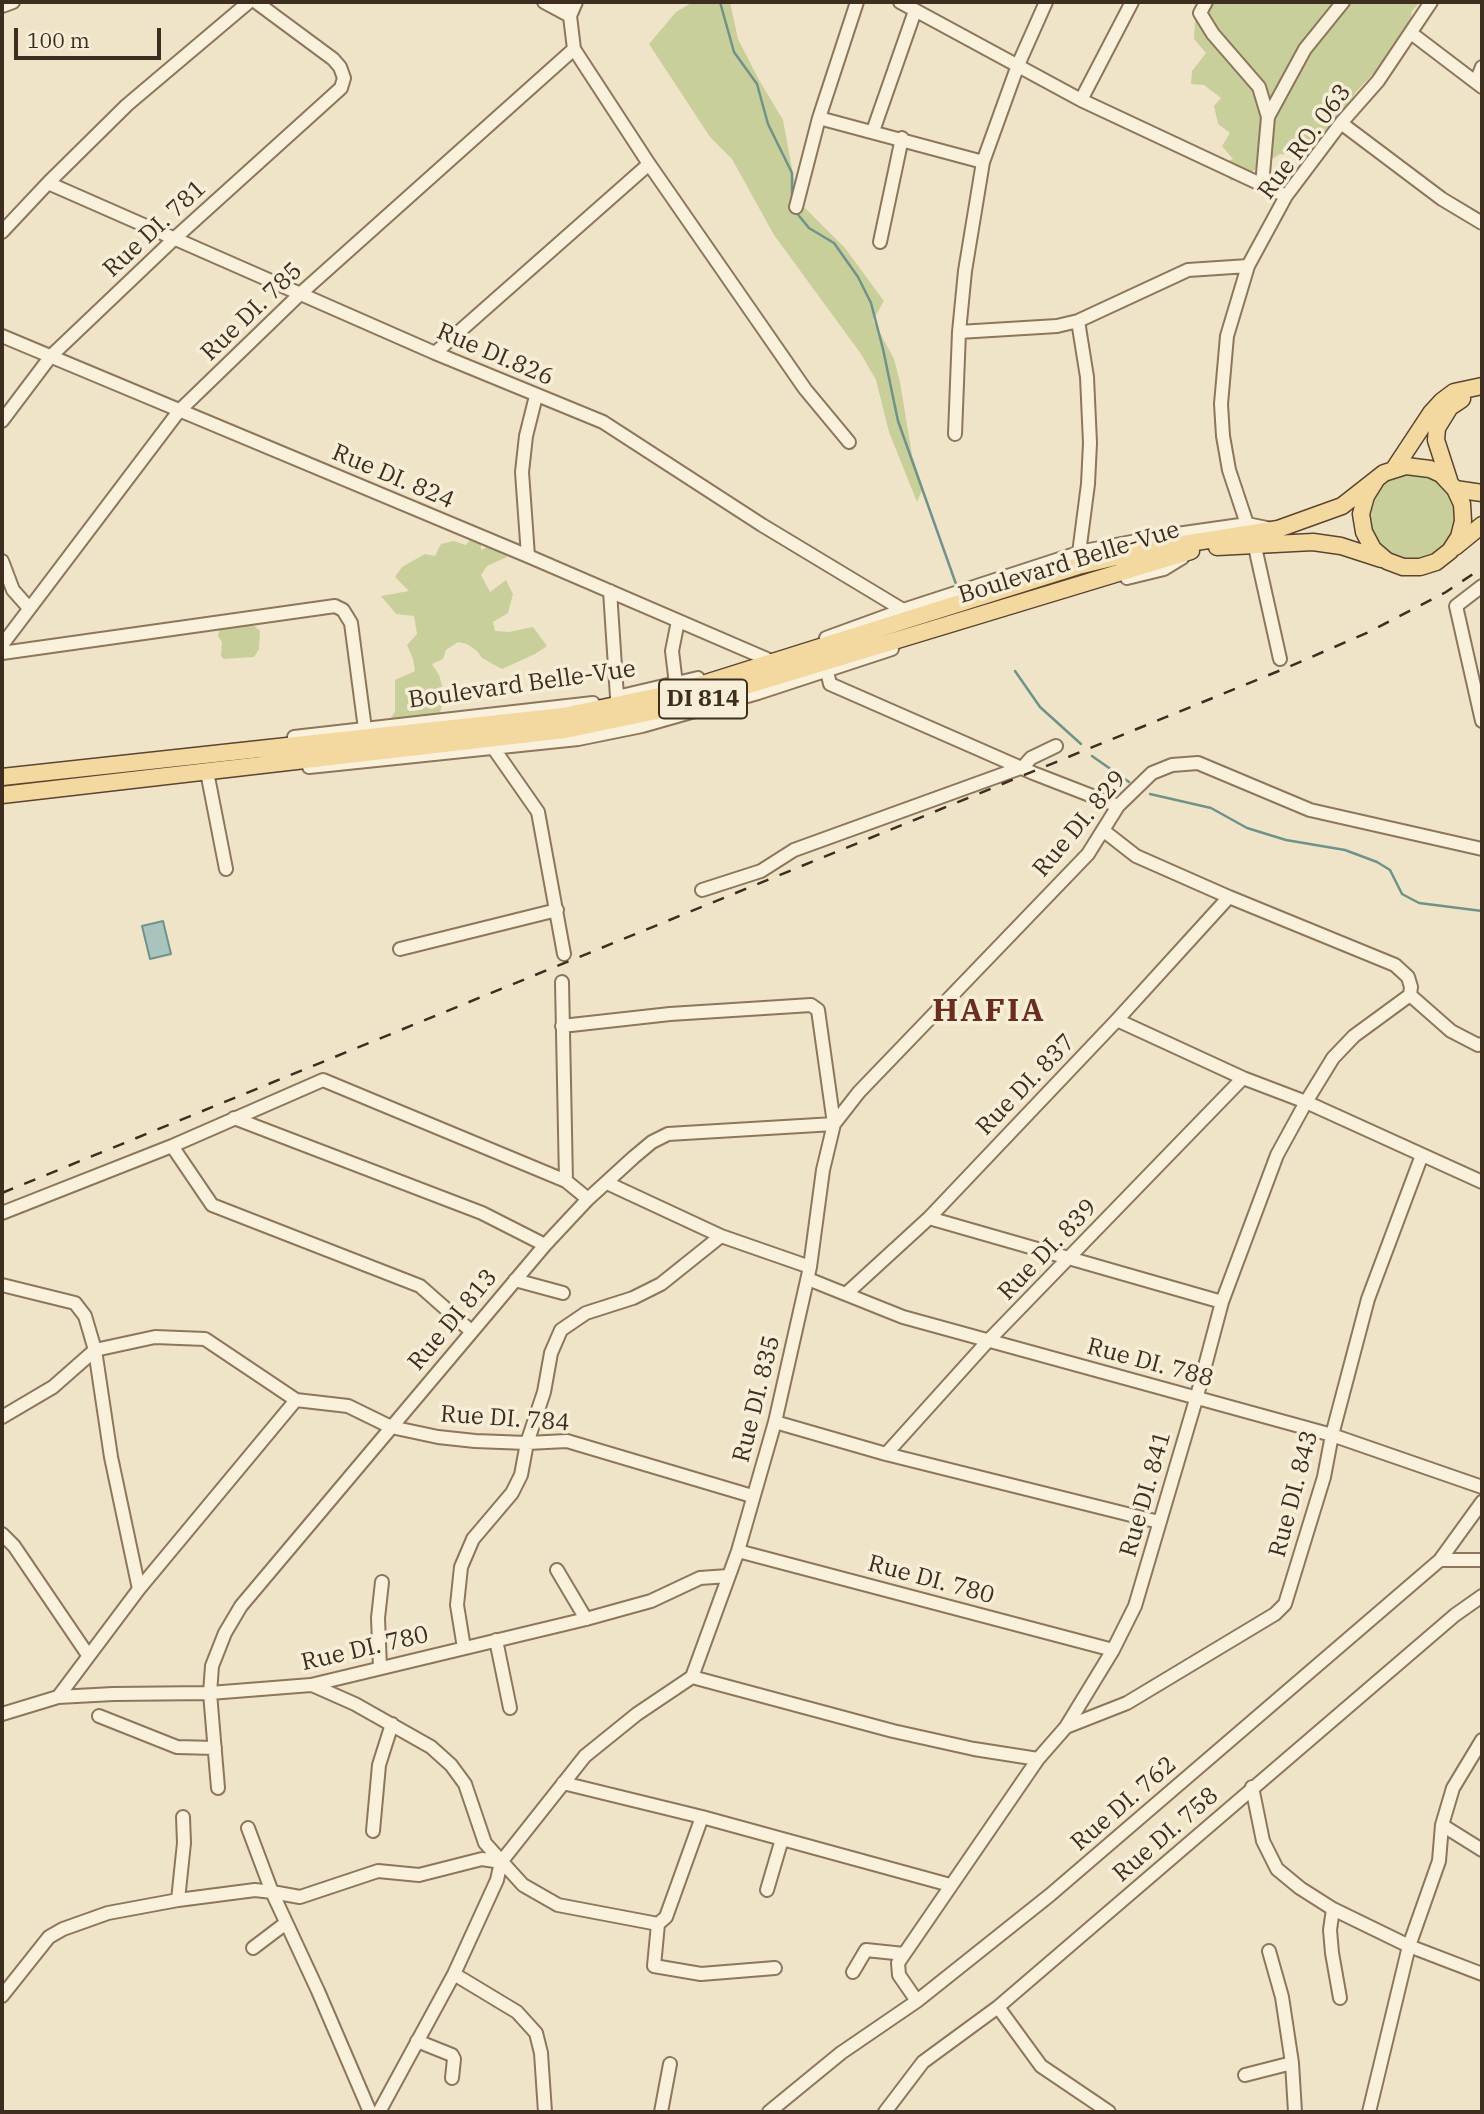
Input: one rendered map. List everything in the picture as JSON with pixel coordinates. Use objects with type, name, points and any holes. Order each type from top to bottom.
[{"type":"main road","points":[[1394,469],[1442,401],[1454,392],[1482,386]]},
{"type":"main road","points":[[1450,551],[1459,537],[1463,521],[1462,504],[1452,486],[1436,440],[1437,428],[1450,407],[1460,400],[1482,394]]},
{"type":"main road","points":[[1482,493],[1452,486],[1441,474],[1418,466],[1394,469],[1376,480],[1366,496],[1361,514],[1364,532],[1373,549],[1387,561],[1403,567],[1420,567],[1436,562],[1482,524]]},
{"type":"main road","name":"Boulevard Belle-Vue","points":[[4,777],[563,716],[674,694],[1078,566],[1145,550],[1278,529],[1342,506],[1376,480]]},
{"type":"main road","name":"Boulevard Belle-Vue","points":[[2,795],[590,725],[676,707],[1202,547],[1255,547],[1272,543],[1313,542],[1341,546],[1387,561]]},
{"type":"street","points":[[2,6],[13,2]]},
{"type":"street","points":[[2,232],[127,105],[249,2]]},
{"type":"street","name":"Rue DI. 781","points":[[2,421],[51,356],[175,238],[341,88],[344,78],[333,59],[256,2]]},
{"type":"street","points":[[544,2],[570,16]]},
{"type":"street","points":[[562,2],[570,16],[574,49],[649,164],[805,389],[849,442]]},
{"type":"street","points":[[570,16],[576,2]]},
{"type":"street","points":[[796,207],[820,118],[857,2]]},
{"type":"street","points":[[903,2],[1080,100],[1286,196]]},
{"type":"street","points":[[955,434],[959,332],[965,271],[983,162],[1018,65],[1046,2]]},
{"type":"street","points":[[1080,100],[1132,2]]},
{"type":"street","points":[[1206,2],[1200,13],[1213,34],[1259,87],[1268,117],[1262,185]]},
{"type":"street","points":[[1268,117],[1305,49],[1343,2]]},
{"type":"street","name":"Rue RO. 063","points":[[1247,524],[1229,470],[1221,404],[1227,336],[1248,266],[1286,196],[1341,123],[1378,81],[1431,2]]},
{"type":"street","points":[[873,131],[915,11]]},
{"type":"street","points":[[1411,33],[1479,84],[1482,66]]},
{"type":"street","name":"Rue DI. 785","points":[[2,645],[179,411],[300,294],[574,49]]},
{"type":"street","points":[[820,118],[983,162]]},
{"type":"street","points":[[1341,123],[1442,199],[1482,223]]},
{"type":"street","points":[[880,242],[902,138]]},
{"type":"street","points":[[436,353],[649,164]]},
{"type":"street","name":"Rue DI.826","points":[[48,183],[436,353],[603,422],[762,525],[903,610]]},
{"type":"street","points":[[959,332],[1057,326],[1078,321],[1188,270],[1248,266]]},
{"type":"street","points":[[1078,321],[1087,377],[1090,443],[1079,553]]},
{"type":"street","name":"Rue DI. 824","points":[[2,336],[767,659]]},
{"type":"street","points":[[528,556],[522,472],[526,436],[536,396]]},
{"type":"street","name":"Boulevard Belle-Vue","points":[[4,777],[43,765],[587,704],[676,684],[767,659],[903,610],[1079,553],[1163,536],[1247,524],[1278,529]]},
{"type":"street","name":"Boulevard Belle-Vue","points":[[2,795],[68,794],[208,777],[494,749],[578,739],[642,726],[758,693],[1062,594],[1164,569],[1202,547]]},
{"type":"street","points":[[1255,547],[1280,659]]},
{"type":"street","points":[[2,561],[13,590],[29,608]]},
{"type":"street","points":[[1482,586],[1456,606],[1482,722]]},
{"type":"street","points":[[610,591],[617,697]]},
{"type":"street","points":[[2,653],[335,606],[342,610],[351,623],[365,729]]},
{"type":"street","points":[[676,684],[671,651],[678,621]]},
{"type":"street","points":[[827,671],[830,684],[1118,806]]},
{"type":"street","points":[[702,890],[761,871],[794,850],[1023,767],[1031,758],[1056,746]]},
{"type":"street","points":[[494,749],[538,812],[564,954]]},
{"type":"street","name":"Rue DI. 829","points":[[834,1124],[859,1093],[1088,854],[1118,806],[1152,773],[1172,765],[1198,763],[1310,810],[1482,849]]},
{"type":"street","points":[[208,777],[226,869]]},
{"type":"street","points":[[1104,831],[1136,856],[1228,897],[1395,965],[1408,977],[1411,991],[1451,1031],[1478,1045],[1482,1044]]},
{"type":"street","name":"Rue DI. 837","points":[[846,1294],[929,1218],[1117,1020],[1228,897]]},
{"type":"street","points":[[400,949],[557,910]]},
{"type":"street","points":[[562,982],[566,1181]]},
{"type":"street","name":"Rue DI. 841","points":[[904,1954],[1038,1759],[1066,1727],[1113,1650],[1135,1606],[1222,1302],[1278,1155],[1333,1058],[1354,1036],[1411,991]]},
{"type":"street","points":[[562,1026],[670,1014],[811,1005],[818,1010],[834,1124]]},
{"type":"street","points":[[1117,1020],[1482,1182]]},
{"type":"street","name":"Rue DI. 839","points":[[886,1454],[987,1342],[1243,1078]]},
{"type":"street","points":[[2,1213],[172,1146],[323,1080],[566,1181],[589,1199]]},
{"type":"street","points":[[234,1118],[482,1213],[545,1245]]},
{"type":"street","name":"Rue DI 813","points":[[218,1788],[210,1693],[212,1666],[225,1633],[241,1606],[545,1245],[643,1149],[668,1134],[834,1124]]},
{"type":"street","name":"Rue DI. 835","points":[[692,1676],[738,1550],[775,1422],[809,1273],[823,1170],[834,1124]]},
{"type":"street","points":[[172,1146],[212,1205],[420,1286],[471,1331]]},
{"type":"street","name":"Rue DI. 843","points":[[1066,1727],[1127,1703],[1275,1614],[1285,1604],[1324,1477],[1332,1435],[1368,1299],[1422,1155]]},
{"type":"street","name":"Rue DI. 788","points":[[607,1183],[809,1273],[846,1294],[903,1317],[1332,1435],[1482,1487]]},
{"type":"street","points":[[929,1218],[1222,1302]]},
{"type":"street","points":[[464,1648],[457,1605],[461,1567],[473,1539],[512,1493],[521,1475],[527,1443],[544,1392],[551,1353],[561,1330],[586,1312],[633,1298],[661,1284],[721,1236]]},
{"type":"street","points":[[515,1280],[562,1293]]},
{"type":"street","points":[[2,1285],[75,1303],[85,1316],[95,1350],[111,1457],[139,1589]]},
{"type":"street","name":"Rue DI. 784","points":[[2,1417],[53,1387],[95,1350],[155,1337],[205,1339],[296,1400],[348,1406],[391,1427],[438,1437],[527,1443],[567,1441],[752,1496]]},
{"type":"street","points":[[58,1697],[139,1589],[296,1400]]},
{"type":"street","points":[[775,1422],[886,1454],[1159,1522]]},
{"type":"street","name":"Rue DI. 762","points":[[769,2112],[841,2053],[917,2001],[1050,1895],[1440,1560],[1482,1502]]},
{"type":"street","points":[[2,1534],[14,1546],[88,1655]]},
{"type":"street","name":"Rue DI. 780","points":[[738,1550],[1113,1650]]},
{"type":"street","points":[[1440,1560],[1482,1560]]},
{"type":"street","points":[[558,1570],[586,1619]]},
{"type":"street","name":"Rue DI. 780","points":[[2,1714],[58,1697],[210,1693],[311,1685],[586,1619],[651,1601],[700,1578],[728,1576]]},
{"type":"street","points":[[380,1668],[378,1618],[382,1582]]},
{"type":"street","name":"Rue DI. 758","points":[[885,2112],[923,2062],[998,2007],[1252,1787],[1455,1615],[1482,1596]]},
{"type":"street","points":[[496,1640],[510,1708]]},
{"type":"street","points":[[379,2112],[454,1975],[497,1880],[500,1862],[585,1756],[637,1714],[692,1676],[893,1731],[974,1749],[1038,1759]]},
{"type":"street","points":[[311,1685],[392,1724],[431,1747],[451,1765],[465,1784],[485,1843],[523,1885],[558,1905],[658,1924]]},
{"type":"street","points":[[99,1716],[177,1747],[215,1748]]},
{"type":"street","points":[[373,1831],[379,1765],[392,1724]]},
{"type":"street","points":[[1369,2112],[1409,1947],[1439,1861],[1442,1825],[1452,1788],[1482,1740]]},
{"type":"street","points":[[564,1783],[702,1817],[950,1885]]},
{"type":"street","points":[[1252,1787],[1263,1841],[1277,1869],[1300,1888],[1333,1909],[1409,1947],[1482,1974]]},
{"type":"street","points":[[178,1900],[184,1843],[183,1816]]},
{"type":"street","points":[[702,1817],[666,1917],[658,1924],[654,1966],[701,1974],[775,1968]]},
{"type":"street","points":[[1442,1825],[1482,1850]]},
{"type":"street","points":[[248,1828],[272,1892],[370,2112]]},
{"type":"street","points":[[767,1890],[782,1839]]},
{"type":"street","points":[[2,1996],[49,1937],[63,1929],[108,1913],[255,1890],[300,1897],[378,1871],[419,1875],[482,1859],[500,1862]]},
{"type":"street","points":[[1333,1909],[1330,1930],[1340,1998]]},
{"type":"street","points":[[253,1948],[286,1923]]},
{"type":"street","points":[[853,1972],[866,1950],[904,1954],[898,1963],[898,1975],[917,2001]]},
{"type":"street","points":[[1269,1951],[1282,1997],[1292,2063],[1295,2112]]},
{"type":"street","points":[[454,1975],[517,2012],[536,2034],[541,2053],[545,2112]]},
{"type":"street","points":[[998,2007],[1041,2066],[1109,2112]]},
{"type":"street","points":[[417,2041],[453,2056],[453,2078]]},
{"type":"street","points":[[1245,2075],[1292,2063]]},
{"type":"street","points":[[661,2112],[670,2064]]},
{"type":"green space","points":[[693,2],[730,2],[738,39],[783,120],[798,201],[845,248],[884,301],[873,320],[894,359],[900,382],[912,455],[923,488],[917,502],[889,432],[876,380],[861,354],[774,235],[732,159],[710,137],[649,44],[676,12]]},
{"type":"green space","points":[[1196,2],[1420,2],[1412,11],[1409,29],[1390,56],[1356,92],[1336,123],[1315,136],[1303,155],[1280,154],[1250,173],[1231,181],[1225,172],[1225,162],[1233,159],[1222,146],[1230,133],[1218,124],[1214,106],[1221,98],[1204,85],[1191,84],[1192,71],[1206,53],[1194,39]]},
{"type":"green space","points":[[1402,470],[1442,479],[1460,515],[1445,551],[1416,564],[1385,555],[1366,520],[1374,489]]},
{"type":"green space","points":[[473,535],[481,540],[481,550],[494,544],[504,549],[507,557],[487,566],[481,575],[490,592],[506,580],[513,594],[508,613],[493,622],[495,631],[509,632],[533,627],[547,646],[502,669],[482,658],[467,644],[458,642],[446,650],[443,659],[432,664],[443,689],[439,716],[387,723],[395,712],[395,680],[415,671],[407,645],[417,634],[414,616],[396,614],[381,596],[409,591],[395,577],[402,567],[425,554],[435,556],[441,544],[453,541],[466,545]]},
{"type":"green space","points":[[237,621],[250,622],[260,631],[259,649],[254,657],[224,659],[221,656],[222,642],[218,636],[220,628],[224,625],[231,628]]},
{"type":"water","points":[[163,921],[171,954],[150,959],[142,926]]},
{"type":"waterway","points":[[720,2],[734,52],[757,84],[768,124],[792,173],[792,202]]},
{"type":"waterway","points":[[795,211],[809,228],[834,243],[858,277],[871,303],[898,421],[956,584]]},
{"type":"waterway","points":[[1015,671],[1040,707],[1081,744]]},
{"type":"waterway","points":[[1092,756],[1129,782]]},
{"type":"waterway","points":[[1150,794],[1211,808],[1247,828],[1286,840],[1345,850],[1377,862],[1390,870],[1402,894],[1419,903],[1482,911]]},
{"type":"railway","points":[[2,1193],[1286,668],[1369,632],[1446,592],[1482,568]]},
{"type":"district","name":"HAFIA","points":[[989,1012]]}]
